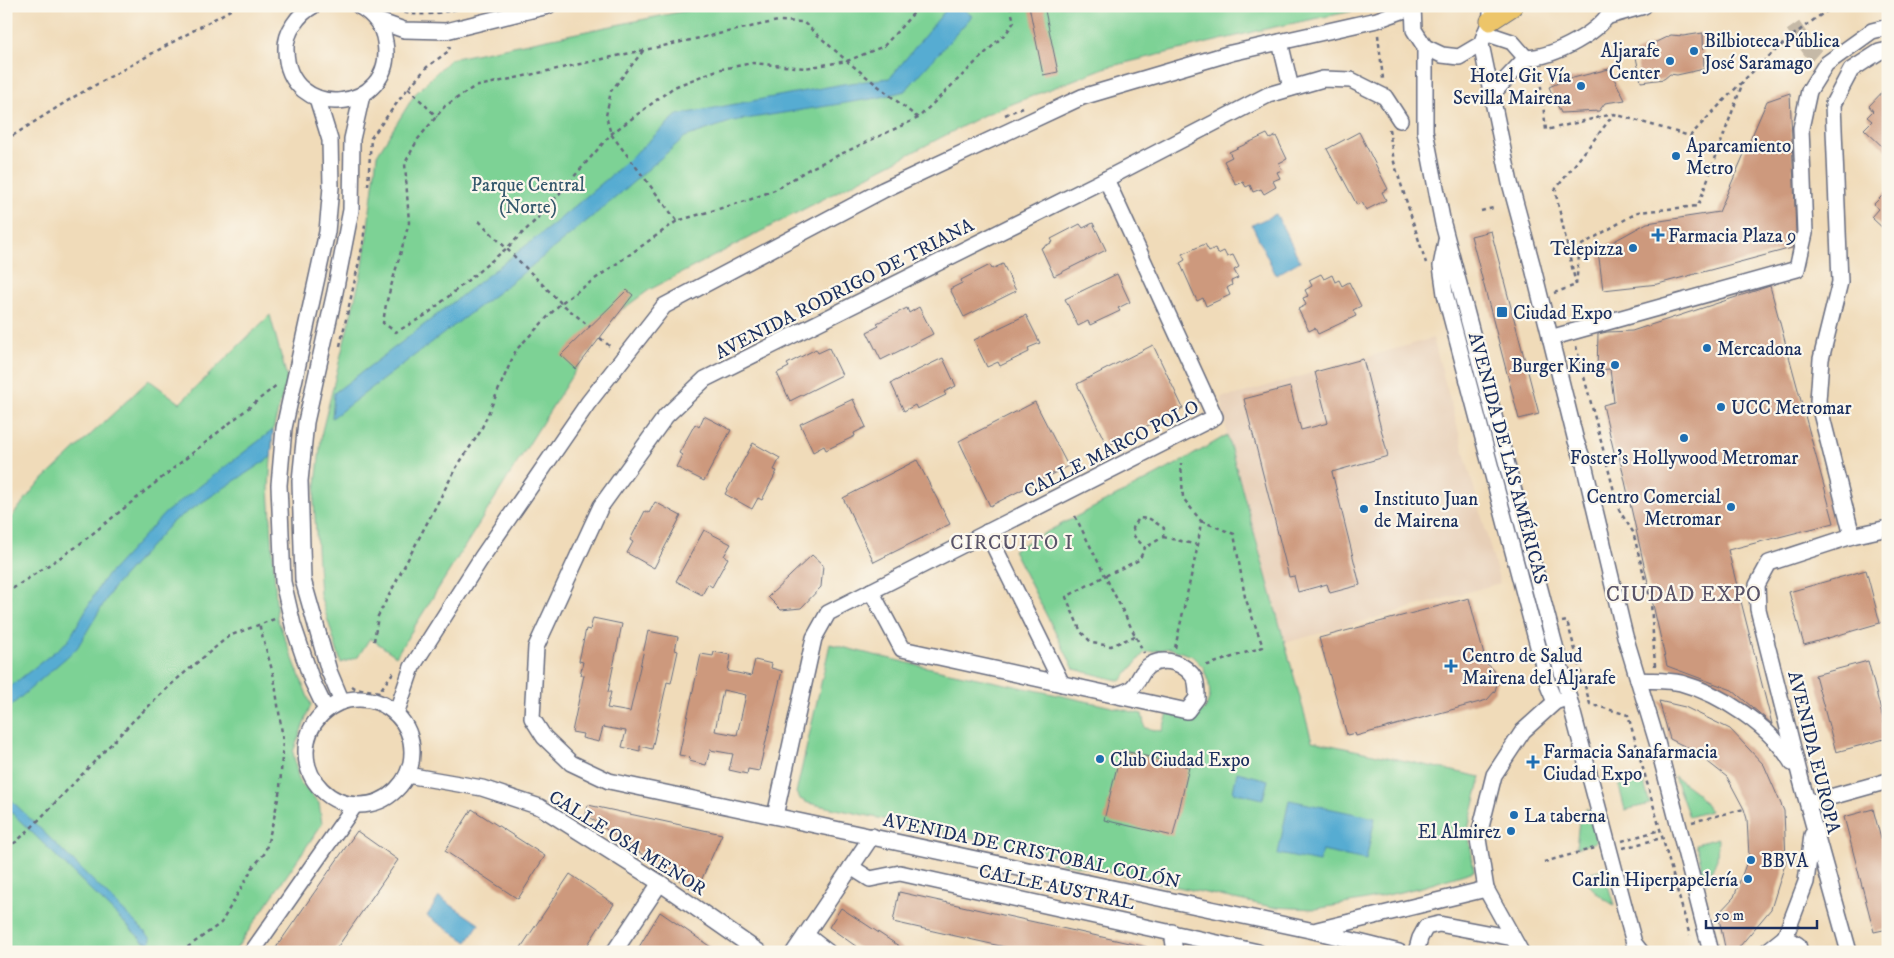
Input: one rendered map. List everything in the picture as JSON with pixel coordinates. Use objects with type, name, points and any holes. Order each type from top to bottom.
[{"type":"main road","points":[[1487,26],[1513,6]]},
{"type":"street","points":[[359,6],[376,20],[404,30],[446,31],[548,6]]},
{"type":"street","points":[[1491,95],[1532,58],[1576,43],[1611,11],[1644,6]]},
{"type":"street","points":[[311,7],[298,18],[290,32],[286,47],[287,63],[293,78],[303,90],[317,98],[332,102],[348,100],[362,95],[375,83],[384,69],[387,52],[384,35],[376,20]]},
{"type":"street","points":[[396,714],[412,667],[482,557],[588,403],[664,306],[883,190],[1082,96],[1231,53],[1377,20],[1413,7],[1414,30],[1426,47],[1442,55],[1459,57],[1487,26]]},
{"type":"street","points":[[1487,26],[1532,58]]},
{"type":"street","points":[[1487,26],[1491,95],[1510,183],[1576,441],[1583,460],[1625,636],[1657,742],[1673,831],[1711,952]]},
{"type":"street","points":[[1550,338],[1797,269],[1805,233],[1801,128],[1809,91],[1826,64],[1872,31],[1888,27]]},
{"type":"street","points":[[1280,42],[1291,88]]},
{"type":"street","name":"AVENIDA DE LAS AMÉRICAS","points":[[1426,47],[1425,131],[1435,189],[1549,626],[1558,696]]},
{"type":"street","points":[[1888,50],[1879,52],[1852,70],[1833,104],[1840,282],[1820,360],[1818,401],[1852,536],[1888,528]]},
{"type":"street","name":"AVENIDA RODRIGO DE TRIANA","points":[[571,763],[544,737],[532,718],[536,647],[601,506],[666,416],[705,379],[1106,179],[1268,95],[1323,79],[1351,80],[1385,97],[1400,120]]},
{"type":"street","points":[[342,702],[329,671],[303,580],[300,482],[306,422],[351,210],[352,139],[362,95]]},
{"type":"street","points":[[317,98],[330,140],[331,187],[327,232],[284,428],[279,485],[283,582],[291,615],[312,681],[326,710]]},
{"type":"street","name":"CALLE MARCO POLO","points":[[775,816],[814,638],[828,613],[1215,418],[1106,179]]},
{"type":"street","name":"AVENIDA DE LAS AMÉRICAS","points":[[1447,238],[1441,266],[1445,294],[1558,696],[1613,847],[1634,943],[1641,952]]},
{"type":"street","points":[[987,532],[1062,684]]},
{"type":"street","name":"AVENIDA EUROPA","points":[[1849,952],[1813,825],[1809,803],[1801,780],[1758,609],[1757,585],[1769,563],[1852,536]]},
{"type":"street","points":[[871,591],[902,649],[1116,696],[1187,711],[1197,698],[1196,680],[1185,668],[1174,662],[1159,662],[1149,666],[1141,674],[1133,687],[1116,696]]},
{"type":"street","points":[[1638,680],[1680,683],[1718,697],[1755,722],[1784,749],[1801,780]]},
{"type":"street","points":[[1521,952],[1486,889],[1478,839],[1494,776],[1523,731],[1558,696]]},
{"type":"street","points":[[348,699],[374,700],[391,708],[396,714],[411,738],[412,757],[408,775],[393,794],[379,802],[361,806],[344,803],[327,795],[314,780],[307,763],[306,744],[310,730],[321,714],[348,699]]},
{"type":"street","name":"AVENIDA DE CRISTOBAL COLÓN","points":[[571,763],[609,781],[1314,931],[1486,889]]},
{"type":"street","name":"CALLE OSA MENOR","points":[[408,775],[482,788],[540,807],[660,884],[759,952]]},
{"type":"street","points":[[1809,803],[1888,781]]},
{"type":"street","points":[[252,952],[355,805]]},
{"type":"street","points":[[1766,952],[1785,937],[1806,882],[1813,825]]},
{"type":"street","points":[[794,952],[872,836]]},
{"type":"street","name":"CALLE AUSTRAL","points":[[851,867],[870,879],[900,873],[1258,952]]},
{"type":"street","points":[[614,952],[660,884]]},
{"type":"street","points":[[1371,945],[1363,931],[1366,923],[1376,916]]},
{"type":"street","points":[[1416,952],[1426,927],[1439,924],[1513,938]]},
{"type":"street","points":[[1314,931],[1399,952]]},
{"type":"street","points":[[1172,932],[1175,952]]},
{"type":"street","points":[[806,935],[828,952]]},
{"type":"street","points":[[1785,937],[1798,944],[1800,952]]},
{"type":"path","points":[[390,6],[411,14],[441,12],[471,6]]},
{"type":"path","points":[[918,118],[847,61],[803,22],[778,21],[474,87],[445,106],[418,139],[405,163],[409,223],[386,304],[383,323],[396,332],[426,315],[507,248],[540,217],[611,134],[674,87],[717,70],[752,63],[805,68],[847,61],[884,46],[920,6]]},
{"type":"path","points":[[374,641],[378,616],[456,468],[480,432],[516,350],[561,303],[677,221],[749,200],[777,189],[810,169],[918,118],[1007,32],[1014,22],[1010,6]]},
{"type":"path","points":[[1532,58],[1546,130],[1614,114],[1690,136],[1744,79],[1814,19],[1835,6]]},
{"type":"path","points":[[6,140],[72,98],[234,8]]},
{"type":"path","points":[[644,50],[611,90],[606,116],[611,134],[677,221]]},
{"type":"path","points":[[1576,285],[1580,246],[1638,212],[1698,206],[1744,79]]},
{"type":"path","points":[[408,88],[437,117]]},
{"type":"path","points":[[1576,285],[1555,190],[1614,114]]},
{"type":"path","points":[[1481,211],[1493,208]]},
{"type":"path","points":[[479,221],[561,303],[590,327]]},
{"type":"path","points":[[1548,296],[1576,285]]},
{"type":"path","points":[[1572,331],[1619,510],[1633,532],[1648,594],[1657,681]]},
{"type":"path","points":[[600,338],[613,349]]},
{"type":"path","points":[[6,593],[76,547],[287,378],[295,380]]},
{"type":"path","points":[[1181,463],[1183,498],[1201,521],[1234,534],[1245,597],[1263,647],[1203,667],[1190,674]]},
{"type":"path","points":[[1075,516],[1149,666]]},
{"type":"path","points":[[1145,548],[1134,536],[1133,528],[1139,518],[1150,518],[1164,528],[1163,537]]},
{"type":"path","points":[[1174,662],[1174,650],[1198,545],[1201,521]]},
{"type":"path","points":[[1135,636],[1111,646],[1092,643],[1081,632],[1066,597],[1139,560],[1145,548],[1163,537],[1198,545]]},
{"type":"path","points":[[6,847],[16,842],[32,827],[132,722],[176,680],[229,636],[259,624],[291,615]]},
{"type":"path","points":[[1549,626],[1567,620],[1590,704],[1628,716],[1692,942]]},
{"type":"path","points":[[181,952],[221,923],[253,867],[264,853],[274,818],[280,789],[283,740],[274,677],[259,624]]},
{"type":"path","points":[[1544,862],[1662,838],[1673,831],[1744,809]]},
{"type":"path","points":[[1613,847],[1660,830],[1673,831]]},
{"type":"shaded area","name":"Instituto Juan de Mairena","points":[[1433,338],[1500,583],[1285,643],[1227,435],[1221,397],[1236,395]]},
{"type":"green space","name":"Parque Central (Norte)","points":[[709,6],[1378,6],[1270,28],[1104,68],[984,115],[649,290],[620,311],[576,369],[396,656],[370,638],[358,657],[341,663],[320,595],[314,502],[322,431],[363,266],[377,155],[415,94],[450,59]]},
{"type":"green space","points":[[270,315],[287,378],[273,430],[269,488],[277,618],[311,705],[293,752],[299,781],[319,803],[322,824],[234,952],[6,952],[6,516],[10,519],[35,487],[149,380],[180,403]]},
{"type":"green space","name":"Club Ciudad Expo","points":[[1227,435],[1312,741],[1481,777],[1468,829],[1474,871],[1422,887],[1316,909],[1272,907],[1060,862],[1061,857],[808,803],[800,799],[796,793],[830,644],[1142,714],[1145,728],[1162,731],[1168,714],[1191,719],[1205,709],[1210,696],[1209,684],[1203,667],[1192,656],[1169,648],[1144,653],[1121,681],[1074,669],[1013,550]]},
{"type":"green space","points":[[1497,455],[1532,592],[1530,593],[1494,456]]},
{"type":"green space","points":[[1674,776],[1698,794],[1710,811],[1689,817]]},
{"type":"green space","points":[[1643,780],[1650,804],[1625,810],[1619,786]]},
{"type":"green space","points":[[1587,808],[1596,842],[1576,848],[1579,821]]},
{"type":"green space","points":[[1718,838],[1717,859],[1706,884],[1696,844]]},
{"type":"green space","points":[[1603,869],[1614,905],[1592,888],[1584,874]]},
{"type":"water","points":[[949,6],[960,6],[972,16],[905,91],[877,98],[733,121],[685,137],[615,198],[518,277],[332,418],[334,393],[555,223],[614,173],[677,115],[843,84],[890,78]]},
{"type":"water","points":[[1276,214],[1300,261],[1276,275],[1252,225]]},
{"type":"water","points":[[273,430],[271,457],[172,522],[113,588],[77,648],[6,710],[6,690],[68,641],[103,580],[165,513]]},
{"type":"water","points":[[1237,772],[1268,780],[1263,799],[1233,792]]},
{"type":"water","points":[[6,795],[151,938],[150,943],[143,941],[6,807]]},
{"type":"water","points":[[1289,800],[1375,818],[1366,860],[1322,851],[1319,862],[1278,854]]},
{"type":"water","points":[[439,897],[479,924],[467,942],[427,916]]},
{"type":"building","points":[[1029,6],[1044,6],[1058,72],[1043,75]]},
{"type":"building","name":"Aljarafe Center","points":[[1703,33],[1704,69],[1677,75],[1670,74],[1664,79],[1641,82],[1635,52],[1671,35],[1683,36]]},
{"type":"building","points":[[1609,69],[1625,100],[1605,103],[1599,111],[1561,113],[1549,87],[1565,80]]},
{"type":"building","points":[[1888,86],[1888,152],[1864,129],[1872,121],[1867,117],[1873,111],[1869,106]]},
{"type":"building","points":[[1790,93],[1796,232],[1792,248],[1658,284],[1603,290],[1598,250],[1647,223],[1719,212],[1767,101]]},
{"type":"building","points":[[1359,132],[1388,189],[1382,192],[1386,200],[1366,210],[1362,202],[1357,205],[1327,149]]},
{"type":"building","points":[[1267,134],[1270,139],[1276,136],[1287,159],[1279,163],[1282,170],[1277,172],[1280,178],[1273,181],[1276,187],[1264,194],[1261,189],[1253,192],[1250,185],[1246,187],[1243,182],[1236,185],[1224,161],[1232,157],[1229,152]]},
{"type":"building","points":[[1888,190],[1888,233],[1871,217],[1878,209],[1874,204]]},
{"type":"building","points":[[1093,223],[1106,250],[1054,276],[1041,248],[1053,242],[1051,239],[1080,224],[1083,228]]},
{"type":"building","points":[[1491,231],[1539,414],[1519,419],[1471,236]]},
{"type":"building","points":[[1205,244],[1209,251],[1215,248],[1218,254],[1224,251],[1227,257],[1233,255],[1239,267],[1234,270],[1238,278],[1231,281],[1232,285],[1227,288],[1230,295],[1206,306],[1203,298],[1197,301],[1180,263],[1185,260],[1182,254]]},
{"type":"building","points":[[1003,264],[1016,291],[964,317],[950,289],[962,283],[961,280],[990,265],[992,269]]},
{"type":"building","points":[[1117,274],[1130,302],[1118,308],[1120,311],[1090,325],[1088,321],[1078,326],[1065,299]]},
{"type":"building","points":[[1321,274],[1324,279],[1332,275],[1335,282],[1339,280],[1342,286],[1349,282],[1361,306],[1353,310],[1356,316],[1318,334],[1315,328],[1309,331],[1298,309],[1306,305],[1303,298],[1308,296],[1305,290],[1312,286],[1309,280]]},
{"type":"building","name":"Centro Comercial Metromar","points":[[1770,286],[1834,523],[1728,550],[1772,724],[1732,690],[1667,666],[1619,455],[1615,456],[1603,405],[1614,402],[1610,369],[1597,370],[1598,334],[1632,331]]},
{"type":"building","points":[[627,290],[633,295],[576,369],[561,355]]},
{"type":"building","points":[[919,307],[933,334],[881,360],[867,332],[879,326],[877,323],[907,308],[909,313]]},
{"type":"building","points":[[1026,315],[1040,343],[1028,348],[1029,352],[1000,366],[998,362],[987,367],[974,340]]},
{"type":"building","points":[[1153,345],[1183,408],[1107,446],[1077,384]]},
{"type":"building","points":[[829,348],[842,375],[790,401],[777,373],[789,367],[787,364],[816,349],[818,353]]},
{"type":"building","points":[[943,358],[956,386],[944,392],[946,395],[917,409],[915,405],[904,411],[891,383]]},
{"type":"building","points":[[1363,359],[1388,456],[1332,472],[1360,585],[1330,593],[1327,584],[1298,592],[1294,576],[1289,577],[1244,399],[1290,387],[1301,430],[1328,423],[1315,372]]},
{"type":"building","points":[[853,399],[866,427],[854,433],[855,436],[826,450],[824,446],[813,452],[800,424]]},
{"type":"building","points":[[1035,402],[1068,466],[990,506],[959,441]]},
{"type":"building","points":[[704,416],[731,430],[704,481],[676,467],[682,455],[679,453],[695,424],[699,427]]},
{"type":"building","points":[[753,443],[780,458],[774,470],[777,471],[762,500],[758,498],[752,509],[725,494]]},
{"type":"building","points":[[917,460],[950,524],[874,562],[843,498]]},
{"type":"building","points":[[655,502],[681,516],[654,568],[627,553],[633,542],[630,540],[645,511],[649,513]]},
{"type":"building","points":[[704,530],[731,544],[724,556],[728,558],[712,587],[708,584],[702,595],[676,581]]},
{"type":"building","points":[[812,555],[823,565],[821,587],[801,608],[781,610],[768,597]]},
{"type":"building","points":[[1866,570],[1880,623],[1804,645],[1789,592]]},
{"type":"building","name":"Centro de Salud Mairena del Aljarafe","points":[[1469,598],[1486,663],[1494,670],[1498,680],[1495,691],[1487,700],[1356,736],[1355,733],[1347,735],[1319,638]]},
{"type":"building","points":[[593,618],[622,624],[608,692],[611,692],[607,708],[630,712],[648,631],[678,637],[675,650],[678,651],[671,683],[667,682],[652,749],[640,746],[640,751],[622,747],[626,731],[603,727],[599,742],[582,738],[583,734],[572,732],[584,675],[580,675],[583,662],[579,661],[586,629],[590,630]]},
{"type":"building","points":[[714,652],[731,655],[728,671],[751,676],[755,660],[772,664],[771,668],[782,671],[759,771],[748,769],[747,774],[729,770],[733,754],[710,750],[706,765],[689,761],[690,757],[679,755],[701,654],[713,656]],"holes":[[[723,690],[746,695],[737,735],[715,731]]]},
{"type":"building","points":[[1868,661],[1888,738],[1836,752],[1815,675]]},
{"type":"building","points":[[1659,701],[1685,707],[1730,729],[1764,765],[1784,811],[1786,861],[1771,909],[1735,952],[1726,952],[1718,914],[1734,897],[1749,856],[1747,819],[1744,809],[1727,777],[1694,751],[1670,739]]},
{"type":"building","points":[[1121,750],[1189,767],[1173,836],[1104,820]]},
{"type":"building","points":[[588,805],[722,834],[696,892],[586,815]]},
{"type":"building","points":[[472,809],[545,856],[518,899],[445,851]]},
{"type":"building","points":[[1873,809],[1888,865],[1888,929],[1874,932],[1844,817]]},
{"type":"building","points":[[357,831],[398,860],[334,952],[273,952]]},
{"type":"building","points":[[570,874],[614,904],[583,952],[518,952]]},
{"type":"building","points":[[899,892],[1147,947],[1147,952],[1027,952],[893,922]]},
{"type":"building","points":[[841,908],[908,952],[864,952],[829,927]]},
{"type":"building","points":[[660,912],[718,952],[636,952]]},
{"type":"tunnel","points":[[1793,26],[1810,50],[1826,64]]},
{"type":"place","name":"Bilbioteca Pública José Saramago","points":[[1694,51]]},
{"type":"place","name":"Aljarafe Center","points":[[1670,61]]},
{"type":"place","name":"Hotel Git Vía Sevilla Mairena","points":[[1581,86]]},
{"type":"place","name":"Aparcamiento Metro","points":[[1676,156]]},
{"type":"place","name":"Farmacia Plaza 9","points":[[1658,235]]},
{"type":"place","name":"Telepizza","points":[[1633,248]]},
{"type":"place","name":"Ciudad Expo","points":[[1502,312]]},
{"type":"place","name":"Mercadona","points":[[1707,348]]},
{"type":"place","name":"Burger King","points":[[1615,365]]},
{"type":"place","name":"UCC Metromar","points":[[1721,407]]},
{"type":"place","name":"Foster's Hollywood Metromar","points":[[1684,438]]},
{"type":"place","name":"Centro Comercial Metromar","points":[[1731,507]]},
{"type":"place","name":"Instituto Juan de Mairena","points":[[1364,509]]},
{"type":"place","name":"Centro de Salud Mairena del Aljarafe","points":[[1451,666]]},
{"type":"place","name":"Club Ciudad Expo","points":[[1100,759]]},
{"type":"place","name":"Farmacia Sanafarmacia Ciudad Expo","points":[[1533,762]]},
{"type":"place","name":"La taberna","points":[[1514,815]]},
{"type":"place","name":"El Almirez","points":[[1511,831]]},
{"type":"place","name":"BBVA","points":[[1751,860]]},
{"type":"place","name":"Carlin Hiperpapelería","points":[[1748,879]]},
{"type":"district","name":"CIRCUITO I","points":[[1012,542]]},
{"type":"district","name":"CIUDAD EXPO","points":[[1684,594]]}]
